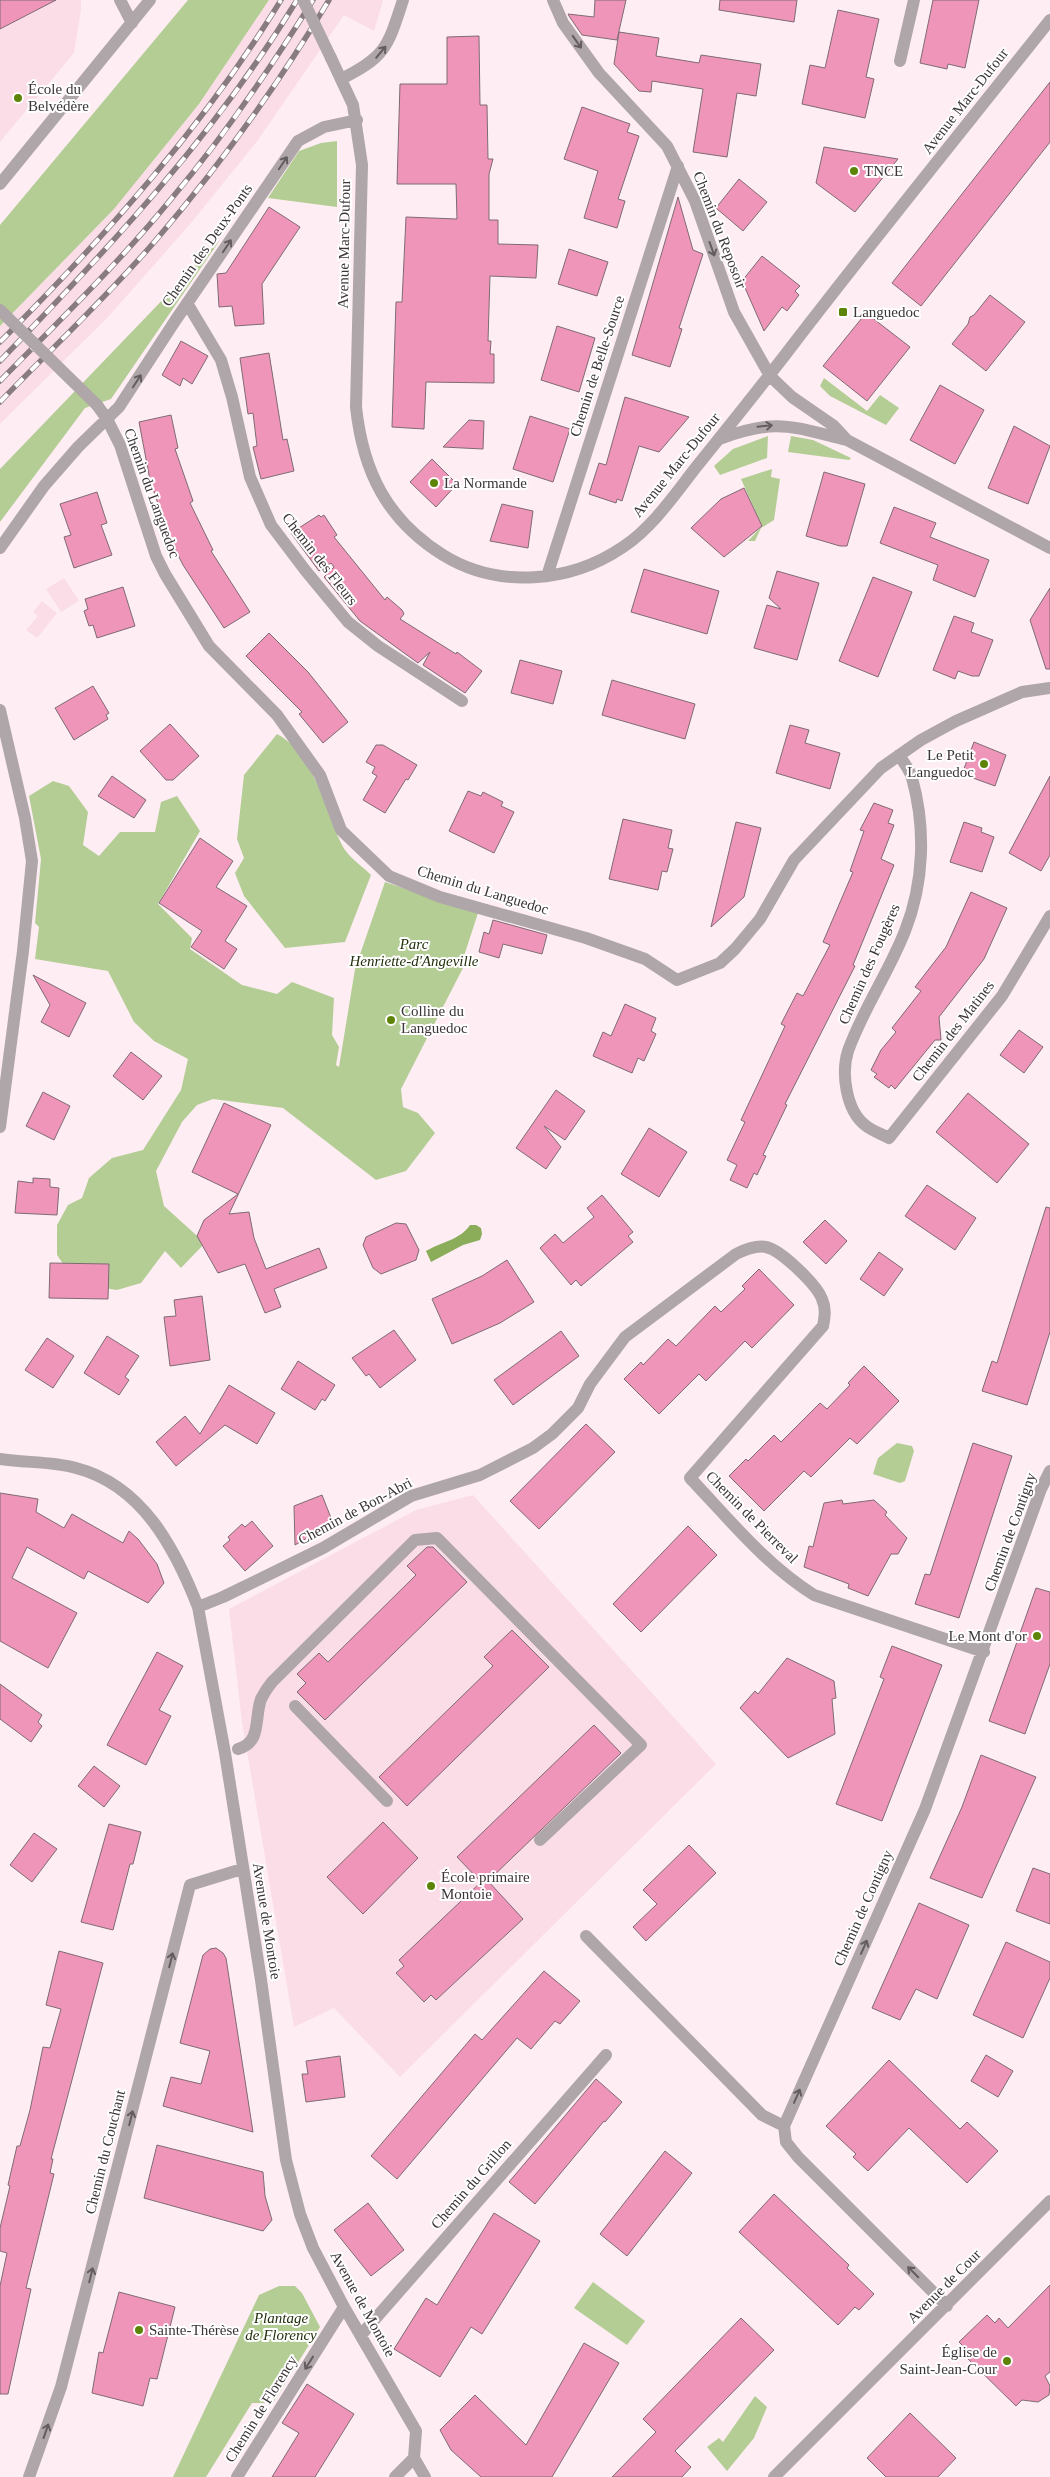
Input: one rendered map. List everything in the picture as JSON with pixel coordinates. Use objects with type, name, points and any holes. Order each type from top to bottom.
[{"type":"street","points":[[120,0],[132,24]]},
{"type":"street","points":[[0,184],[150,0]]},
{"type":"street","name":"Avenue Marc-Dufour","points":[[303,0],[353,105],[357,120],[362,187],[356,407],[358,427],[370,471],[392,511],[429,546],[448,558],[492,575],[522,578],[547,576],[582,568],[624,547],[642,532],[770,376],[1050,20]]},
{"type":"street","points":[[341,79],[365,68],[390,41],[403,0]]},
{"type":"street","name":"Chemin du Reposoir","points":[[553,0],[563,23],[586,56],[599,73],[666,146],[678,166],[695,202],[734,312],[770,376],[792,397],[834,426],[847,440]]},
{"type":"street","points":[[900,61],[914,0]]},
{"type":"street","name":"Chemin des Deux-Ponts","points":[[0,548],[44,486],[78,447],[119,407],[298,141],[324,127],[357,120]]},
{"type":"street","name":"Chemin de Belle-Source","points":[[547,576],[678,166]]},
{"type":"street","name":"Chemin des Fleurs","points":[[188,303],[221,360],[232,396],[250,477],[271,525],[348,622],[378,646],[462,701]]},
{"type":"street","name":"Chemin du Languedoc","points":[[0,310],[97,405],[108,419],[120,445],[156,556],[165,574],[210,646],[277,715],[320,776],[341,830],[389,876],[440,897],[586,938],[645,959],[677,980],[720,963],[735,949],[760,919],[794,860],[881,768],[921,740],[997,702],[1022,692],[1050,688]]},
{"type":"street","name":"Chemin du Reposoir","points":[[718,439],[760,426],[776,425],[809,429],[847,440],[1050,548]]},
{"type":"street","points":[[0,710],[25,818],[32,861],[23,951],[0,1127]]},
{"type":"street","name":"Chemin des Fougères","points":[[865,1125],[854,1112],[848,1095],[848,1053],[905,931],[916,896],[920,862],[922,833],[912,777],[899,755]]},
{"type":"street","name":"Chemin des Matines","points":[[865,1125],[889,1138],[1002,996],[1050,916]]},
{"type":"street","name":"Chemin de Pierreval","points":[[746,1249],[766,1247],[783,1256],[789,1262],[822,1297],[825,1310],[823,1326],[690,1478],[771,1562],[793,1582],[814,1595],[984,1652]]},
{"type":"street","name":"Chemin de Bon-Abri","points":[[198,1607],[223,1597],[323,1548],[411,1496],[480,1475],[534,1448],[552,1434],[578,1408],[590,1384],[625,1337],[736,1254],[746,1249]]},
{"type":"street","name":"Avenue de Montoie","points":[[0,1459],[74,1467],[106,1479],[126,1492],[151,1518],[167,1541],[183,1570],[198,1607],[225,1753],[261,1980],[286,2160],[300,2214],[313,2248],[344,2307],[416,2431],[414,2458]]},
{"type":"street","name":"Chemin de Contigny","points":[[784,2126],[925,1809],[984,1652],[1041,1489],[1050,1471]]},
{"type":"street","points":[[238,1750],[246,1747],[253,1740],[262,1699],[272,1682],[415,1540],[437,1538],[641,1745],[540,1840]]},
{"type":"street","points":[[295,1706],[387,1801]]},
{"type":"street","name":"Chemin du Couchant","points":[[29,2477],[63,2378],[190,1885],[242,1869]]},
{"type":"street","points":[[586,1936],[762,2115],[784,2126],[786,2142],[798,2156],[947,2306]]},
{"type":"street","name":"Chemin du Grillon","points":[[361,2335],[606,2055]]},
{"type":"street","name":"Avenue de Cour","points":[[774,2477],[1050,2201]]},
{"type":"street","name":"Chemin de Florency","points":[[237,2477],[344,2307]]},
{"type":"street","points":[[395,2477],[414,2458],[425,2477]]},
{"type":"shaded area","name":"École du Belvédère","points":[[0,0],[81,0],[81,10],[74,53],[0,142]]},
{"type":"shaded area","points":[[269,0],[383,0],[374,31],[344,15],[258,140],[191,223],[108,317],[0,424],[0,326],[114,209],[199,104]]},
{"type":"shaded area","points":[[64,578],[79,601],[61,612],[46,589]]},
{"type":"shaded area","points":[[42,601],[57,613],[37,638],[26,630],[38,616],[33,612]]},
{"type":"shaded area","points":[[470,1225],[476,1225],[481,1228],[480,1240],[463,1245],[431,1262],[426,1251],[456,1237]]},
{"type":"shaded area","name":"École primaire Montoie","points":[[473,1495],[716,1764],[400,2077],[334,2008],[294,2027],[242,1722],[229,1609],[416,1510]]},
{"type":"green space","points":[[188,0],[269,0],[199,104],[114,209],[0,326],[0,225]]},
{"type":"green space","points":[[337,141],[337,207],[268,198],[299,151],[321,143]]},
{"type":"green space","points":[[220,240],[111,399],[85,408],[0,522],[0,469]]},
{"type":"green space","points":[[824,378],[867,411],[880,395],[899,408],[886,425],[830,396],[820,386]]},
{"type":"green space","points":[[768,436],[767,458],[720,475],[714,466],[733,449]]},
{"type":"green space","points":[[791,436],[813,440],[851,458],[849,460],[788,452]]},
{"type":"green space","points":[[772,469],[771,477],[780,479],[774,520],[761,528],[755,541],[748,541],[762,526],[741,479]]},
{"type":"green space","points":[[277,734],[290,743],[301,755],[317,784],[344,849],[371,875],[345,942],[285,948],[244,896],[235,873],[244,858],[237,839],[244,775]]},
{"type":"green space","name":"Parc Henriette-d'Angeville","points":[[53,781],[69,786],[88,812],[83,845],[99,856],[120,832],[155,832],[161,802],[177,796],[200,831],[158,904],[192,938],[190,949],[242,985],[277,994],[292,982],[334,998],[332,1035],[339,1047],[336,1065],[339,1067],[355,969],[385,882],[478,913],[464,956],[466,962],[401,1089],[403,1107],[418,1113],[435,1133],[406,1171],[376,1180],[283,1108],[213,1099],[197,1105],[182,1122],[156,1171],[164,1206],[205,1243],[181,1268],[165,1251],[141,1283],[117,1290],[77,1284],[57,1255],[57,1225],[68,1205],[82,1198],[89,1178],[112,1158],[143,1150],[181,1090],[188,1059],[154,1041],[134,1022],[108,971],[35,959],[39,927],[35,923],[41,859],[29,796]]},
{"type":"green space","points":[[897,1443],[912,1446],[914,1451],[905,1481],[900,1483],[873,1474],[878,1458]]},
{"type":"green space","points":[[593,2282],[645,2321],[627,2345],[574,2308]]},
{"type":"green space","name":"Plantage de Florency","points":[[279,2286],[295,2286],[302,2293],[320,2327],[273,2403],[252,2403],[206,2477],[173,2477],[259,2295]]},
{"type":"green space","points":[[755,2396],[767,2407],[754,2438],[727,2471],[707,2447],[719,2438],[723,2442]]},
{"type":"building","points":[[0,0],[56,0],[0,29]]},
{"type":"building","points":[[595,0],[626,0],[617,40],[582,35],[569,16],[568,14],[594,17]]},
{"type":"building","points":[[720,0],[797,0],[794,22],[719,10]]},
{"type":"building","points":[[933,0],[979,0],[965,68],[948,64],[947,69],[920,63]]},
{"type":"building","points":[[838,10],[879,19],[866,77],[874,79],[865,118],[802,104],[810,65],[825,68]]},
{"type":"building","points":[[619,32],[659,38],[656,56],[699,63],[701,55],[761,64],[756,96],[737,93],[727,157],[693,152],[703,89],[652,81],[651,92],[639,91],[614,64]]},
{"type":"building","points":[[479,36],[480,105],[487,105],[488,159],[493,159],[489,174],[489,220],[498,220],[498,244],[538,245],[536,278],[490,276],[488,341],[491,341],[490,354],[494,354],[494,383],[426,382],[424,429],[392,427],[396,302],[402,302],[406,217],[457,219],[456,184],[397,184],[400,84],[447,84],[447,37]]},
{"type":"building","points":[[1050,82],[1050,142],[921,306],[892,283]]},
{"type":"building","points":[[582,107],[630,124],[627,132],[639,136],[618,199],[625,201],[617,228],[584,218],[598,171],[564,159]]},
{"type":"building","name":"TNCE","points":[[824,147],[898,159],[855,212],[816,183]]},
{"type":"building","points":[[739,179],[767,202],[743,231],[716,208]]},
{"type":"building","points":[[678,197],[693,250],[703,254],[679,328],[682,329],[670,367],[632,355]]},
{"type":"building","points":[[269,207],[300,227],[262,284],[264,324],[235,326],[232,306],[219,307],[217,274],[226,273]]},
{"type":"building","points":[[569,249],[608,262],[597,296],[558,284]]},
{"type":"building","points":[[762,256],[800,286],[795,291],[799,295],[787,311],[782,307],[764,331],[742,281]]},
{"type":"building","points":[[990,295],[1025,322],[986,371],[952,344],[968,324],[970,317],[974,315]]},
{"type":"building","points":[[866,313],[910,347],[867,401],[823,366]]},
{"type":"building","points":[[557,326],[595,338],[579,392],[541,380]]},
{"type":"building","points":[[181,341],[208,356],[192,384],[183,378],[180,386],[162,375]]},
{"type":"building","points":[[269,353],[283,440],[287,439],[294,471],[261,479],[253,447],[257,446],[253,413],[248,414],[240,358]]},
{"type":"building","points":[[940,385],[984,410],[955,464],[910,440]]},
{"type":"building","points":[[625,397],[689,417],[659,452],[639,446],[622,501],[617,499],[616,503],[589,494],[599,463],[606,465]]},
{"type":"building","points":[[171,415],[178,448],[175,449],[193,501],[190,503],[213,550],[211,551],[250,612],[224,628],[183,565],[170,539],[150,480],[139,422]]},
{"type":"building","points":[[530,416],[570,429],[553,482],[513,469]]},
{"type":"building","points":[[469,420],[484,421],[483,449],[443,447]]},
{"type":"building","points":[[1014,426],[1050,446],[1028,504],[988,488]]},
{"type":"building","name":"La Normande","points":[[432,459],[457,484],[436,507],[410,482]]},
{"type":"building","points":[[824,472],[865,484],[847,546],[840,546],[806,536]]},
{"type":"building","points":[[744,488],[762,526],[724,557],[691,528],[721,499]]},
{"type":"building","points":[[97,492],[107,523],[101,525],[112,555],[74,568],[64,537],[71,535],[60,504]]},
{"type":"building","points":[[502,504],[533,511],[528,548],[490,541]]},
{"type":"building","points":[[894,507],[936,523],[930,537],[989,560],[975,597],[933,580],[938,565],[880,543]]},
{"type":"building","points":[[319,515],[321,517],[324,515],[337,535],[334,537],[385,600],[387,597],[402,610],[404,614],[400,619],[456,654],[457,652],[482,671],[465,693],[423,665],[430,652],[418,663],[360,621],[324,577],[334,567],[331,563],[319,571],[291,533]]},
{"type":"building","points":[[644,569],[719,591],[707,634],[631,612]]},
{"type":"building","points":[[777,571],[819,583],[797,660],[754,648],[767,605],[781,609],[769,598]]},
{"type":"building","points":[[873,577],[912,592],[878,677],[839,661]]},
{"type":"building","points":[[123,587],[135,626],[97,638],[93,625],[89,626],[84,611],[88,609],[85,599]]},
{"type":"building","points":[[1050,588],[1050,669],[1046,669],[1030,620]]},
{"type":"building","points":[[954,616],[974,623],[971,632],[993,640],[979,676],[972,676],[958,671],[955,679],[933,670]]},
{"type":"building","points":[[269,633],[308,672],[348,722],[323,743],[299,714],[302,712],[246,656]]},
{"type":"building","points":[[520,660],[562,671],[553,704],[511,693]]},
{"type":"building","points":[[612,680],[695,704],[685,739],[602,715]]},
{"type":"building","points":[[93,686],[109,713],[106,715],[108,719],[74,740],[55,708]]},
{"type":"building","points":[[170,724],[199,756],[173,780],[166,780],[140,751]]},
{"type":"building","points":[[790,725],[809,730],[805,743],[840,753],[830,789],[776,773]]},
{"type":"building","name":"Le Petit Languedoc","points":[[974,742],[1006,755],[995,786],[962,774]]},
{"type":"building","points":[[376,745],[383,745],[417,765],[385,813],[363,800],[377,776],[372,773],[375,767],[366,762]]},
{"type":"building","points":[[112,776],[146,800],[134,818],[98,796]]},
{"type":"building","points":[[1050,776],[1050,855],[1041,871],[1009,853]]},
{"type":"building","points":[[468,791],[481,796],[483,792],[503,802],[501,806],[514,812],[494,853],[449,831]]},
{"type":"building","points":[[874,803],[893,810],[888,823],[894,825],[881,859],[894,865],[853,965],[855,966],[785,1104],[787,1105],[763,1155],[766,1156],[757,1175],[754,1173],[747,1188],[730,1180],[737,1165],[727,1160],[745,1122],[741,1120],[785,1026],[781,1024],[797,993],[803,996],[830,945],[823,942],[853,872],[850,871],[864,831],[860,830]]},
{"type":"building","points":[[623,819],[672,830],[668,848],[673,849],[667,872],[662,871],[658,890],[609,879]]},
{"type":"building","points":[[736,822],[761,828],[744,897],[711,927]]},
{"type":"building","points":[[964,822],[982,828],[981,832],[994,837],[982,872],[950,862]]},
{"type":"building","points":[[200,838],[233,861],[216,887],[247,906],[225,941],[237,949],[224,969],[191,947],[202,931],[159,903]]},
{"type":"building","points":[[971,892],[1007,908],[984,959],[939,1017],[941,1040],[935,1040],[895,1089],[891,1085],[889,1088],[874,1077],[877,1074],[871,1070],[881,1050],[896,1032],[892,1028],[921,991],[915,987],[946,947]]},
{"type":"building","points":[[493,920],[547,935],[542,954],[503,944],[499,958],[479,952],[484,932],[489,934]]},
{"type":"building","points":[[33,975],[86,1003],[69,1037],[41,1022],[50,1005]]},
{"type":"building","points":[[625,1004],[656,1018],[651,1031],[656,1034],[644,1061],[638,1058],[632,1073],[593,1056],[603,1032],[611,1036]]},
{"type":"building","points":[[1019,1030],[1043,1047],[1024,1073],[1000,1055]]},
{"type":"building","points":[[131,1052],[162,1076],[143,1100],[113,1076]]},
{"type":"building","points":[[556,1090],[585,1111],[565,1140],[544,1126],[561,1147],[546,1169],[516,1148]]},
{"type":"building","points":[[43,1092],[70,1106],[54,1140],[26,1126]]},
{"type":"building","points":[[968,1093],[1029,1144],[997,1183],[936,1132]]},
{"type":"building","points":[[224,1103],[271,1125],[229,1214],[249,1212],[254,1238],[266,1269],[319,1248],[327,1268],[274,1289],[281,1307],[265,1313],[245,1264],[218,1273],[197,1236],[204,1220],[238,1194],[192,1172]]},
{"type":"building","points":[[649,1128],[687,1152],[659,1197],[621,1174]]},
{"type":"building","points":[[33,1178],[50,1179],[50,1187],[59,1188],[57,1215],[15,1213],[18,1181],[33,1183]]},
{"type":"building","points":[[927,1185],[976,1218],[955,1250],[905,1216]]},
{"type":"building","points":[[602,1195],[633,1232],[628,1236],[633,1242],[581,1286],[576,1280],[571,1285],[540,1248],[555,1234],[563,1243],[594,1217],[587,1208]]},
{"type":"building","points":[[1046,1207],[1050,1208],[1050,1332],[1027,1405],[982,1391],[992,1361],[997,1363]]},
{"type":"building","points":[[825,1220],[847,1241],[826,1264],[803,1242]]},
{"type":"building","points":[[396,1223],[406,1224],[419,1250],[416,1260],[381,1274],[373,1268],[363,1245],[366,1237]]},
{"type":"building","points":[[879,1252],[903,1269],[884,1296],[860,1279]]},
{"type":"building","points":[[507,1260],[534,1302],[500,1323],[452,1344],[432,1299],[482,1276]]},
{"type":"building","points":[[50,1263],[109,1264],[108,1299],[49,1298]]},
{"type":"building","points":[[759,1269],[794,1305],[752,1348],[745,1341],[706,1381],[699,1374],[659,1414],[624,1379],[641,1362],[643,1365],[668,1339],[676,1346],[715,1306],[721,1312],[745,1289],[742,1286]]},
{"type":"building","points":[[202,1296],[210,1360],[170,1366],[164,1317],[176,1316],[174,1300]]},
{"type":"building","points":[[394,1330],[416,1360],[380,1388],[369,1374],[366,1376],[352,1358]]},
{"type":"building","points":[[561,1331],[579,1356],[513,1405],[494,1380]]},
{"type":"building","points":[[107,1336],[139,1356],[125,1377],[129,1380],[119,1395],[84,1373]]},
{"type":"building","points":[[47,1338],[74,1356],[53,1388],[25,1370]]},
{"type":"building","points":[[298,1361],[335,1385],[325,1401],[322,1399],[315,1410],[281,1389]]},
{"type":"building","points":[[864,1366],[899,1401],[857,1444],[850,1438],[811,1477],[804,1471],[764,1511],[729,1476],[746,1459],[748,1461],[774,1435],[781,1442],[820,1403],[827,1409],[850,1385],[848,1383]]},
{"type":"building","points":[[229,1385],[275,1413],[257,1444],[225,1425],[176,1466],[156,1442],[185,1416],[200,1434]]},
{"type":"building","points":[[586,1424],[615,1452],[539,1529],[510,1501]]},
{"type":"building","points":[[973,1443],[1012,1456],[959,1618],[915,1604],[925,1574],[930,1575]]},
{"type":"building","points":[[0,1493],[38,1499],[36,1512],[64,1528],[72,1514],[123,1543],[129,1531],[138,1539],[157,1564],[164,1583],[148,1603],[88,1571],[84,1579],[27,1547],[12,1578],[77,1613],[48,1668],[0,1641]]},
{"type":"building","points":[[322,1495],[333,1523],[295,1545],[294,1506]]},
{"type":"building","points":[[842,1500],[843,1504],[874,1500],[887,1512],[885,1515],[907,1538],[898,1554],[891,1554],[868,1596],[848,1588],[849,1584],[804,1567],[809,1546],[813,1547],[824,1503]]},
{"type":"building","points":[[252,1521],[273,1546],[245,1571],[223,1546],[230,1540],[228,1537],[242,1524],[245,1527]]},
{"type":"building","points":[[688,1526],[717,1555],[641,1632],[613,1604]]},
{"type":"building","points":[[427,1547],[433,1547],[467,1582],[325,1720],[297,1692],[306,1683],[297,1674],[319,1653],[328,1662],[416,1575],[407,1566]]},
{"type":"building","points":[[1036,1588],[1050,1592],[1050,1664],[1025,1734],[989,1721]]},
{"type":"building","points":[[512,1630],[549,1667],[407,1806],[379,1777],[493,1666],[484,1657]]},
{"type":"building","points":[[892,1646],[942,1665],[882,1821],[836,1804],[884,1679],[880,1677]]},
{"type":"building","points":[[157,1652],[183,1666],[159,1710],[171,1716],[146,1765],[107,1745]]},
{"type":"building","points":[[787,1658],[834,1681],[836,1698],[832,1699],[835,1734],[788,1758],[740,1708],[755,1691],[758,1694]]},
{"type":"building","points":[[0,1684],[42,1715],[38,1722],[42,1726],[31,1742],[0,1719]]},
{"type":"building","points":[[594,1725],[621,1753],[488,1881],[523,1919],[436,2000],[431,1995],[424,2002],[396,1973],[404,1966],[399,1960],[481,1882],[457,1857]]},
{"type":"building","points":[[981,1755],[1036,1777],[982,1898],[930,1878],[962,1807]]},
{"type":"building","points":[[94,1766],[120,1786],[104,1807],[78,1786]]},
{"type":"building","points":[[383,1822],[418,1858],[363,1914],[327,1877]]},
{"type":"building","points":[[109,1824],[141,1832],[133,1864],[130,1864],[113,1930],[81,1922]]},
{"type":"building","points":[[34,1833],[57,1849],[32,1882],[10,1865]]},
{"type":"building","points":[[689,1845],[716,1873],[646,1941],[633,1927],[657,1904],[643,1890]]},
{"type":"building","points":[[1033,1868],[1050,1874],[1050,1924],[1016,1911]]},
{"type":"building","points":[[919,1903],[969,1925],[937,1999],[916,1989],[900,2020],[872,2008]]},
{"type":"building","points":[[1006,1942],[1050,1962],[1050,1978],[1023,2038],[973,2015]]},
{"type":"building","points":[[216,1948],[226,1958],[253,2132],[163,2106],[171,2077],[201,2084],[210,2051],[180,2043],[203,1955],[210,1949]]},
{"type":"building","points":[[59,1951],[103,1963],[51,2159],[53,2159],[50,2173],[54,2174],[26,2288],[31,2289],[8,2394],[0,2394],[0,2286],[7,2253],[0,2251],[0,2228],[17,2146],[20,2146],[30,2110],[43,2047],[50,2048],[61,2009],[46,2005]]},
{"type":"building","points":[[544,1971],[580,2001],[560,2024],[555,2021],[531,2049],[517,2038],[397,2179],[371,2156],[475,2034],[482,2040]]},
{"type":"building","points":[[986,2055],[1013,2071],[998,2097],[971,2081]]},
{"type":"building","points":[[340,2056],[345,2097],[306,2102],[302,2074],[308,2074],[306,2061]]},
{"type":"building","points":[[889,2060],[960,2129],[967,2122],[998,2151],[967,2183],[909,2128],[868,2171],[853,2157],[856,2154],[826,2126]]},
{"type":"building","points":[[596,2079],[622,2102],[535,2204],[509,2182]]},
{"type":"building","points":[[157,2145],[263,2172],[265,2196],[272,2220],[263,2231],[144,2198]]},
{"type":"building","points":[[665,2151],[692,2173],[627,2256],[600,2234]]},
{"type":"building","points":[[774,2194],[849,2265],[847,2268],[874,2294],[859,2310],[855,2307],[838,2325],[739,2232]]},
{"type":"building","points":[[368,2203],[404,2250],[371,2276],[334,2230]]},
{"type":"building","points":[[494,2213],[540,2241],[482,2334],[471,2327],[440,2377],[394,2349],[426,2298],[437,2305]]},
{"type":"building","name":"Église de Saint-Jean-Cour","points":[[1050,2285],[1050,2372],[1045,2376],[1050,2386],[1049,2395],[1038,2402],[1022,2400],[1016,2406],[964,2355],[968,2351],[959,2342],[987,2315],[995,2323],[999,2318],[1008,2328]]},
{"type":"building","name":"Sainte-Thérèse","points":[[119,2292],[175,2307],[157,2379],[150,2378],[143,2406],[92,2393],[99,2352],[103,2353]]},
{"type":"building","points":[[741,2318],[774,2350],[675,2451],[691,2467],[682,2477],[612,2477],[656,2432],[643,2419]]},
{"type":"building","points":[[584,2343],[619,2363],[552,2477],[481,2477],[451,2450],[440,2430],[475,2395],[526,2445]]},
{"type":"building","points":[[307,2384],[354,2414],[315,2477],[272,2477],[299,2433],[282,2423]]},
{"type":"building","points":[[910,2413],[956,2458],[938,2477],[886,2477],[867,2458]]},
{"type":"railway","points":[[0,342],[77,262],[151,179],[219,92],[281,0]]},
{"type":"railway","points":[[0,361],[81,276],[159,189],[231,97],[265,50],[297,0]]},
{"type":"railway","points":[[0,381],[110,269],[172,198],[246,102],[313,0]]},
{"type":"railway","points":[[0,402],[118,282],[180,212],[269,94],[329,0]]},
{"type":"place","name":"École du Belvédère","points":[[18,98]]},
{"type":"place","name":"TNCE","points":[[854,171]]},
{"type":"place","name":"Languedoc","points":[[843,312]]},
{"type":"place","name":"La Normande","points":[[434,483]]},
{"type":"place","name":"Le Petit Languedoc","points":[[984,764]]},
{"type":"place","name":"Colline du Languedoc","points":[[391,1020]]},
{"type":"place","name":"Le Mont d'or","points":[[1037,1636]]},
{"type":"place","name":"École primaire Montoie","points":[[431,1886]]},
{"type":"place","name":"Sainte-Thérèse","points":[[139,2330]]},
{"type":"place","name":"Église de Saint-Jean-Cour","points":[[1007,2361]]}]
